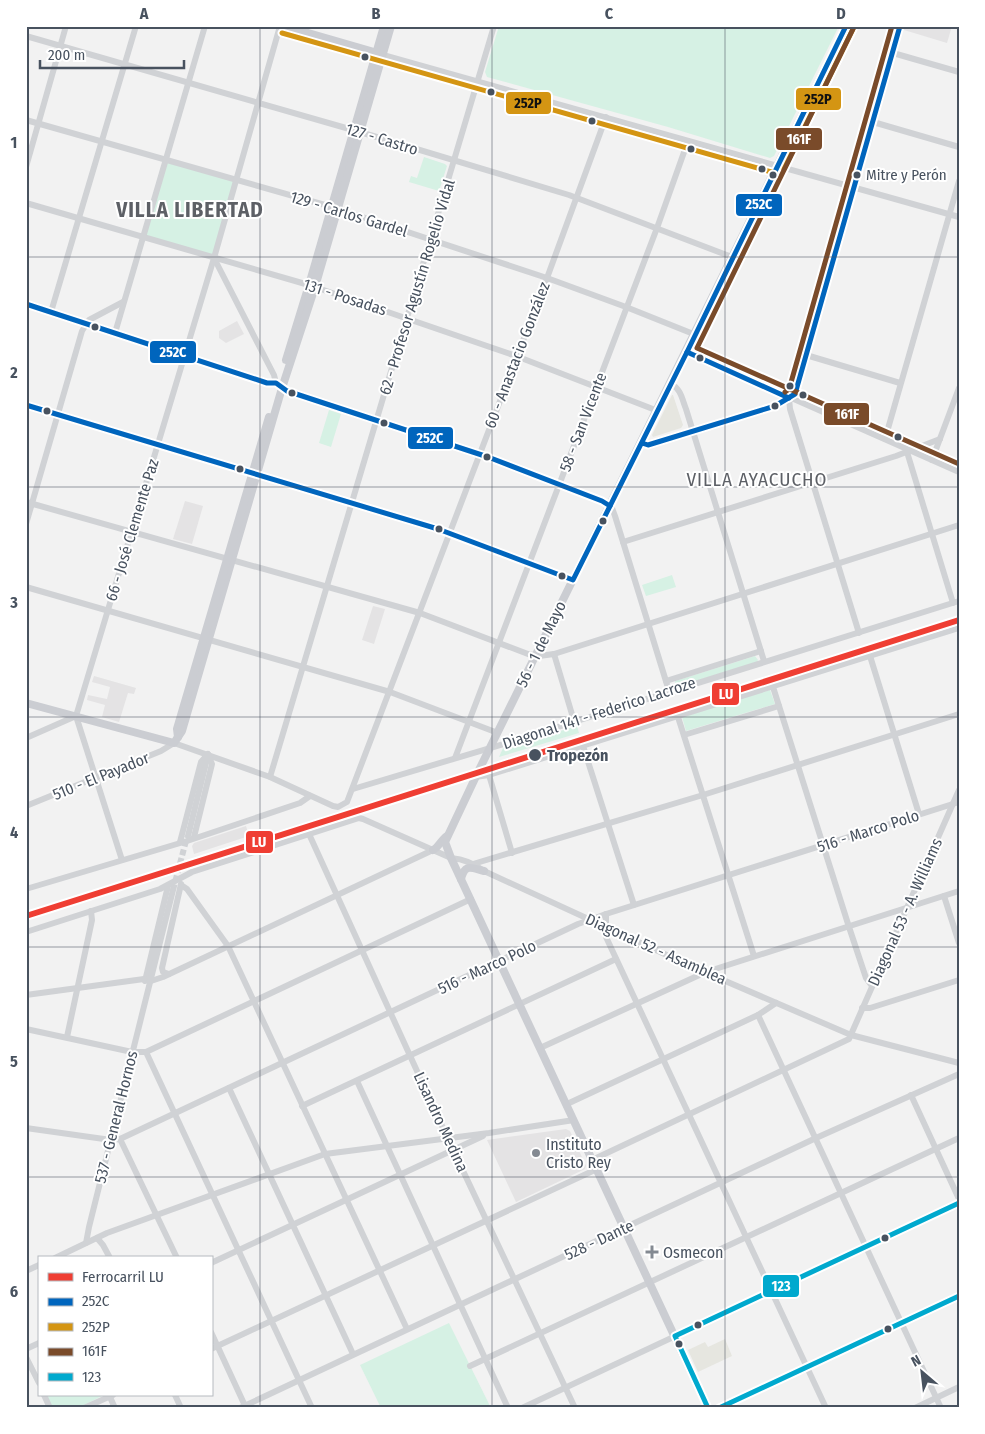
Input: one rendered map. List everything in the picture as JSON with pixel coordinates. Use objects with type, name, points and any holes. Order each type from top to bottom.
[{"type":"main road","points":[[282,26],[380,54]]},
{"type":"main road","points":[[380,54],[384,26]]},
{"type":"main road","points":[[26,702],[176,740],[182,730],[206,638],[279,385],[312,286],[380,54],[390,26]]},
{"type":"main road","name":"56 - 1 de Mayo","points":[[433,850],[447,836],[696,335],[732,257],[846,26]]},
{"type":"main road","points":[[447,836],[445,844],[451,858],[708,1408]]},
{"type":"main road","points":[[461,879],[463,872],[467,868],[472,867],[484,871]]},
{"type":"street","points":[[26,167],[66,26]]},
{"type":"street","points":[[51,312],[136,26]]},
{"type":"street","points":[[115,333],[205,26]]},
{"type":"street","name":"66 - José Clemente Paz","points":[[76,716],[282,26]]},
{"type":"street","name":"62 - Profesor Agustín Rogelio Vidal","points":[[270,778],[494,26]]},
{"type":"street","points":[[642,443],[648,445],[775,406],[795,394],[900,26]]},
{"type":"street","name":"127 - Castro","points":[[26,36],[357,131],[577,198],[732,257]]},
{"type":"street","points":[[893,52],[959,72]]},
{"type":"street","points":[[380,54],[959,217]]},
{"type":"street","name":"60 - Anastacio González","points":[[353,789],[547,278],[606,117]]},
{"type":"street","name":"129 - Carlos Gardel","points":[[26,120],[335,208],[547,278],[696,335]]},
{"type":"street","points":[[873,122],[959,147]]},
{"type":"street","name":"58 - San Vicente","points":[[455,758],[657,228],[688,141]]},
{"type":"street","points":[[885,439],[959,181]]},
{"type":"street","name":"131 - Posadas","points":[[26,203],[312,286],[516,356],[658,411]]},
{"type":"street","points":[[214,258],[279,385]]},
{"type":"street","points":[[26,524],[29,503],[86,324],[89,320],[123,302]]},
{"type":"street","points":[[26,304],[184,357],[279,385],[479,454],[602,501],[610,506],[614,512],[669,691]]},
{"type":"street","points":[[687,352],[959,472]]},
{"type":"street","points":[[806,355],[900,383]]},
{"type":"street","points":[[671,384],[680,391],[764,661]]},
{"type":"street","points":[[932,460],[959,388]]},
{"type":"street","points":[[789,398],[790,409],[859,633]]},
{"type":"street","points":[[26,404],[450,533],[573,580]]},
{"type":"street","points":[[624,542],[909,451],[940,439]]},
{"type":"street","points":[[909,451],[932,534],[956,602]]},
{"type":"street","points":[[29,503],[420,613],[535,656],[554,654],[959,525]]},
{"type":"street","points":[[26,587],[390,692],[498,733]]},
{"type":"street","name":"Diagonal 141 - Federico Lacroze","points":[[353,789],[956,602]]},
{"type":"street","points":[[475,777],[489,775],[678,717],[959,628]]},
{"type":"street","name":"Diagonal 141 - Federico Lacroze","points":[[666,681],[761,651]]},
{"type":"street","points":[[554,654],[574,721]]},
{"type":"street","points":[[870,656],[919,814]]},
{"type":"street","points":[[773,687],[849,927],[866,978],[872,986]]},
{"type":"street","points":[[684,736],[779,706]]},
{"type":"street","points":[[472,864],[703,795],[959,714]]},
{"type":"street","points":[[26,738],[76,716],[122,860]]},
{"type":"street","points":[[678,717],[754,956]]},
{"type":"street","points":[[176,740],[333,806],[338,807],[348,802],[353,789]]},
{"type":"street","name":"510 - El Payador","points":[[26,806],[161,751],[176,740]]},
{"type":"street","points":[[583,746],[634,905]]},
{"type":"street","points":[[191,837],[208,754]]},
{"type":"street","points":[[191,837],[212,764],[208,754]]},
{"type":"street","points":[[180,842],[201,762],[208,754]]},
{"type":"street","points":[[489,775],[512,853]]},
{"type":"street","name":"Diagonal 53 - A. Williams","points":[[851,1035],[955,803],[959,790]]},
{"type":"street","points":[[26,889],[297,804],[310,796]]},
{"type":"street","name":"516 - Marco Polo","points":[[26,1128],[111,1140],[120,1139],[589,920],[955,803]]},
{"type":"street","name":"Diagonal 52 - Asamblea","points":[[309,834],[360,818],[451,858],[472,864],[589,920],[851,1035],[959,1063]]},
{"type":"street","points":[[147,980],[171,888],[181,877],[309,834]]},
{"type":"street","name":"Lisandro Medina","points":[[309,834],[453,1150],[575,1408]]},
{"type":"street","points":[[26,994],[147,980],[169,974],[433,850]]},
{"type":"street","points":[[169,974],[163,972],[162,968],[181,885],[181,877]]},
{"type":"street","points":[[181,885],[187,889],[228,946],[407,1329]]},
{"type":"street","points":[[26,932],[171,888]]},
{"type":"street","points":[[147,980],[162,937],[171,888]]},
{"type":"street","points":[[540,1048],[706,972],[959,891]]},
{"type":"street","points":[[944,896],[959,943]]},
{"type":"street","points":[[26,1029],[132,1052],[146,1052],[470,899]]},
{"type":"street","points":[[67,1037],[92,920],[91,911]]},
{"type":"street","points":[[606,914],[606,937],[826,1408]]},
{"type":"street","points":[[302,1106],[616,959]]},
{"type":"street","name":"537 - General Hornos","points":[[86,1243],[148,991],[147,980]]},
{"type":"street","points":[[862,1008],[870,1008],[959,980]]},
{"type":"street","points":[[567,1104],[758,1015],[776,1003]]},
{"type":"street","points":[[758,1015],[941,1408]]},
{"type":"street","points":[[592,1160],[784,1070],[846,1040],[851,1035]]},
{"type":"street","points":[[146,1052],[312,1408]]},
{"type":"street","name":"528 - Dante","points":[[243,1407],[816,1138],[959,1074]]},
{"type":"street","points":[[357,1081],[508,1408]]},
{"type":"street","points":[[228,1088],[353,1354]]},
{"type":"street","points":[[912,1095],[959,1199]]},
{"type":"street","points":[[58,1256],[97,1238],[156,1215],[325,1154],[489,1134],[574,1120]]},
{"type":"street","points":[[212,1262],[489,1134]]},
{"type":"street","points":[[470,1366],[959,1138]]},
{"type":"street","points":[[120,1139],[176,1256]]},
{"type":"street","points":[[243,1407],[215,1348],[597,1169]]},
{"type":"street","points":[[522,1408],[867,1248],[959,1203]]},
{"type":"street","points":[[97,1238],[104,1244],[109,1256]]},
{"type":"street","points":[[26,1271],[38,1265]]},
{"type":"street","points":[[718,1408],[959,1296]]},
{"type":"street","points":[[26,1348],[38,1343]]},
{"type":"street","points":[[26,1358],[38,1381]]},
{"type":"street","points":[[915,1408],[959,1387]]},
{"type":"street","points":[[44,1396],[50,1408]]},
{"type":"street","points":[[84,1408],[111,1396],[115,1408]]},
{"type":"street","points":[[175,1396],[181,1408]]},
{"type":"shaded area","points":[[905,26],[952,26],[947,43],[904,30]]},
{"type":"shaded area","points":[[237,321],[244,334],[226,343],[219,338],[219,331]]},
{"type":"shaded area","points":[[672,395],[683,425],[681,428],[653,437],[652,435]]},
{"type":"shaded area","points":[[185,501],[203,506],[192,544],[173,539]]},
{"type":"shaded area","points":[[373,606],[385,609],[374,644],[362,640]]},
{"type":"shaded area","points":[[94,676],[136,688],[134,694],[128,693],[119,722],[102,717],[105,705],[87,700],[88,695],[107,699],[110,687],[92,682]]},
{"type":"shaded area","points":[[246,826],[249,836],[194,854],[192,846],[194,843]]},
{"type":"shaded area","name":"Instituto Cristo Rey","points":[[566,1129],[570,1131],[586,1166],[585,1169],[516,1202],[487,1140]]},
{"type":"shaded area","points":[[725,1339],[732,1356],[698,1372],[688,1350],[705,1342],[708,1347]]},
{"type":"green space","points":[[499,26],[839,26],[774,156],[770,158],[668,127],[487,77],[485,72]]},
{"type":"green space","points":[[424,157],[447,166],[439,191],[409,182],[411,176],[417,178]]},
{"type":"green space","points":[[165,161],[236,181],[214,258],[142,238]]},
{"type":"green space","points":[[329,410],[341,414],[331,447],[319,443]]},
{"type":"green space","points":[[672,575],[676,587],[646,596],[642,585]]},
{"type":"green space","points":[[755,656],[758,660],[757,662],[676,687],[675,681]]},
{"type":"green space","points":[[770,690],[775,704],[686,731],[682,717]]},
{"type":"green space","points":[[577,726],[579,733],[499,757],[503,748]]},
{"type":"green space","points":[[449,1323],[491,1408],[381,1408],[360,1365]]},
{"type":"green space","points":[[46,1396],[102,1396],[78,1408],[52,1408]]},
{"type":"tunnel","points":[[173,890],[187,837]]},
{"type":"rail line","name":"LU","points":[[26,916],[959,620]]},
{"type":"transit line","name":"252C","points":[[26,405],[438,529],[573,580],[846,26]]},
{"type":"transit line","name":"161F","points":[[785,392],[790,386],[892,26]]},
{"type":"transit line","name":"252C","points":[[642,443],[648,445],[775,406],[795,394],[900,26]]},
{"type":"transit line","name":"252P","points":[[784,169],[853,29]]},
{"type":"transit line","name":"161F","points":[[853,29],[697,348],[959,464]]},
{"type":"transit line","name":"252P","points":[[282,33],[775,173]]},
{"type":"transit line","name":"252C","points":[[26,304],[267,383],[276,383],[287,391],[488,457],[602,501],[610,506]]},
{"type":"transit line","name":"252C","points":[[687,352],[789,398]]},
{"type":"transit line","name":"123","points":[[708,1408],[675,1336],[959,1203]]},
{"type":"transit line","name":"123","points":[[719,1408],[959,1296]]},
{"type":"place","name":"Mitre y Perón","points":[[857,175]]},
{"type":"place","name":"Tropezón","points":[[535,755]]},
{"type":"place","name":"Instituto Cristo Rey","points":[[536,1153]]},
{"type":"place","name":"Osmecon","points":[[652,1252]]},
{"type":"district","name":"VILLA LIBERTAD","points":[[190,210]]},
{"type":"district","name":"VILLA AYACUCHO","points":[[757,479]]}]
